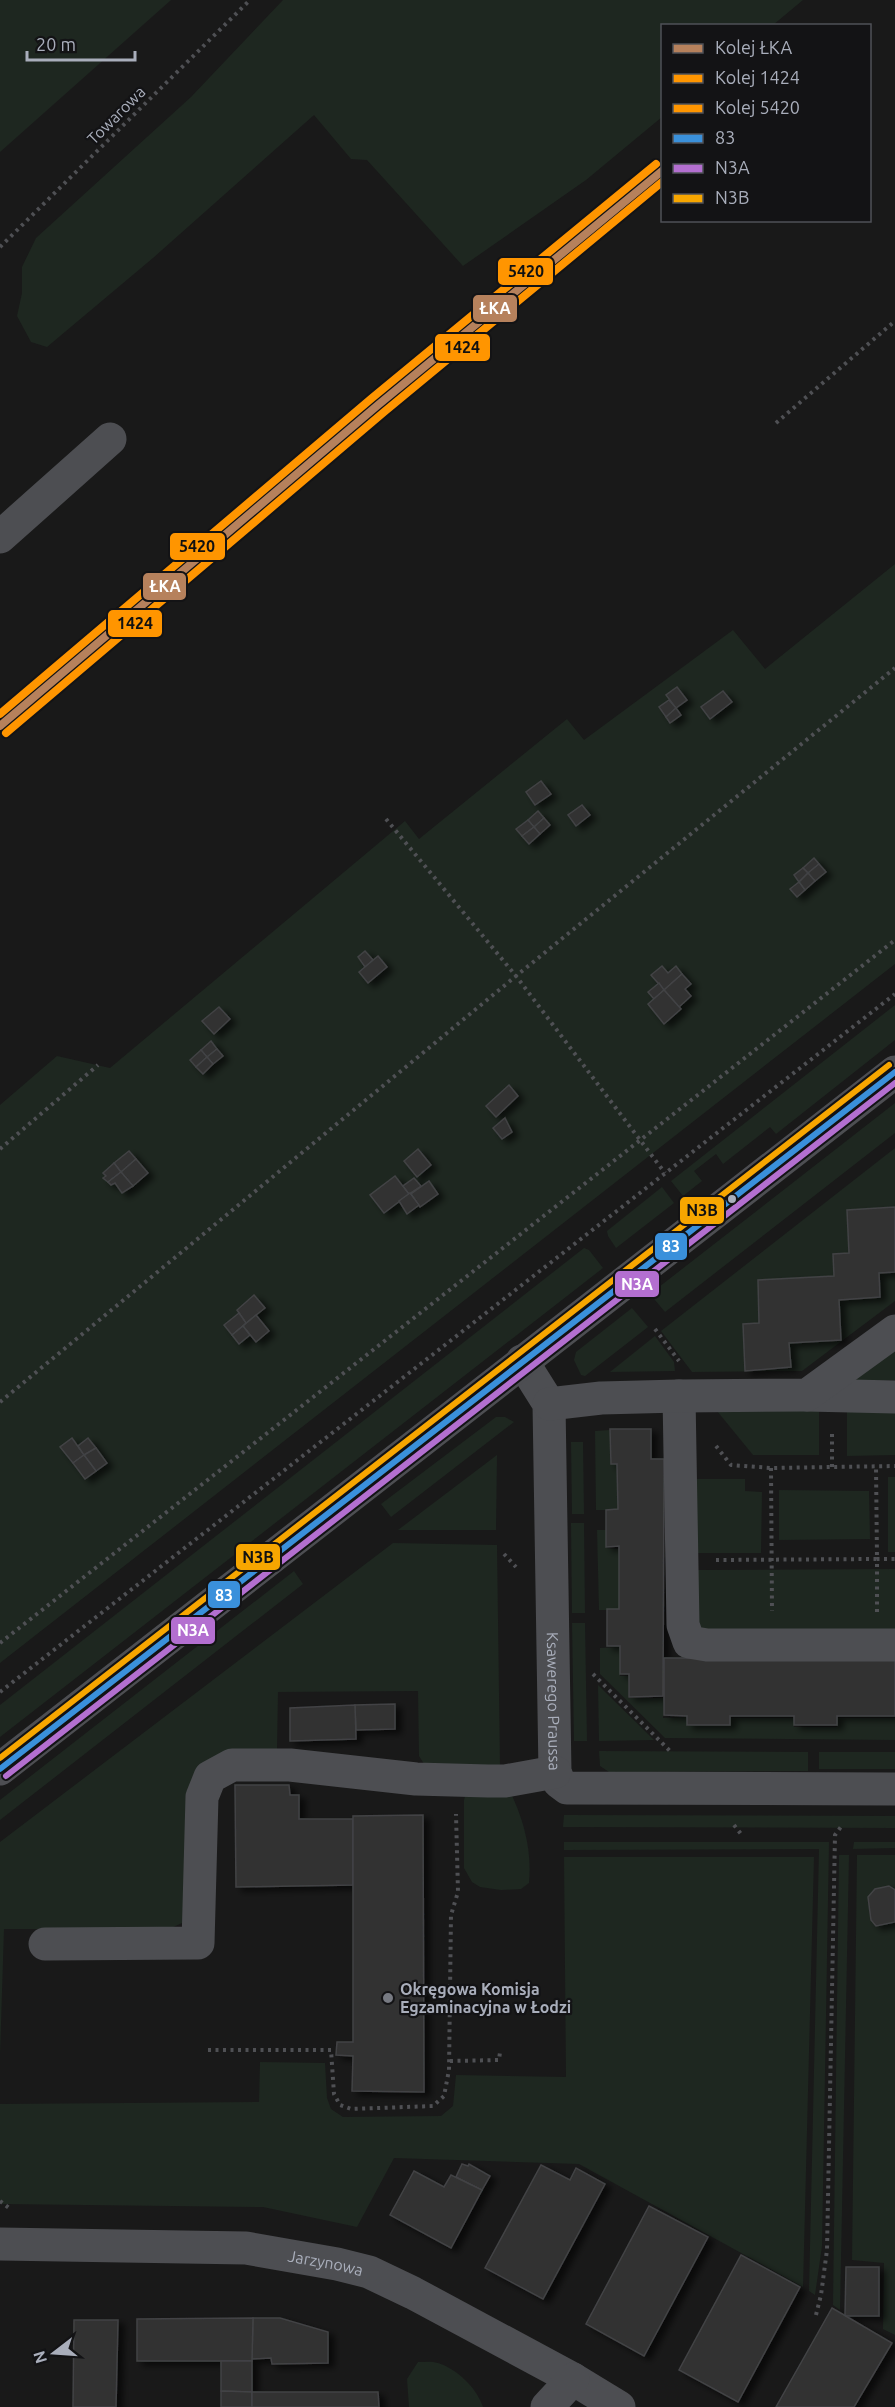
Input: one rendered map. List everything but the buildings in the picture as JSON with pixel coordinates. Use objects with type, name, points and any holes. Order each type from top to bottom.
[{"type":"street","points":[[0,537],[110,439]]},
{"type":"street","points":[[0,1769],[895,1072]]},
{"type":"street","points":[[807,1395],[895,1331]]},
{"type":"street","points":[[522,1362],[549,1404],[601,1398],[680,1396],[895,1397]]},
{"type":"street","points":[[680,1396],[682,1626],[689,1642],[707,1645],[887,1645]]},
{"type":"street","name":"Ksawerego Praussa","points":[[549,1404],[555,1772],[559,1782],[567,1788],[895,1790]]},
{"type":"street","points":[[45,1944],[198,1943],[201,1797],[210,1777],[232,1765],[290,1765],[416,1779],[456,1780],[506,1781],[555,1772]]},
{"type":"street","name":"Jarzynowa","points":[[0,2244],[246,2248],[369,2272],[413,2293],[573,2379],[619,2407]]},
{"type":"street","points":[[546,2407],[573,2379]]},
{"type":"path","name":"Towarowa","points":[[0,248],[250,0]]},
{"type":"path","points":[[776,423],[895,321]]},
{"type":"path","points":[[0,1402],[516,976],[895,668]]},
{"type":"path","points":[[386,819],[516,976],[665,1173]]},
{"type":"path","points":[[0,1643],[895,940]]},
{"type":"path","points":[[0,1692],[895,994]]},
{"type":"path","points":[[0,1149],[98,1065]]},
{"type":"path","points":[[713,1442],[731,1466],[771,1468],[895,1466]]},
{"type":"path","points":[[876,1466],[877,1559],[887,1645]]},
{"type":"path","points":[[771,1468],[772,1645]]},
{"type":"path","points":[[682,1561],[895,1559]]},
{"type":"path","points":[[593,1674],[665,1747]]},
{"type":"path","points":[[208,2050],[331,2050],[334,2094],[340,2105],[351,2109],[433,2106],[444,2096],[450,2061],[452,1915],[458,1892],[456,1780]]},
{"type":"path","points":[[816,2315],[827,2250],[835,1835],[848,1818],[848,1789]]},
{"type":"path","points":[[450,2061],[498,2060],[500,2052]]},
{"type":"shaded area","points":[[0,0],[171,0],[0,152]]},
{"type":"shaded area","points":[[283,0],[803,0],[774,24],[661,24],[661,118],[586,180],[463,266],[367,160],[351,159],[314,115],[153,258],[47,347],[31,342],[17,316],[22,293],[22,267],[36,238],[191,97]]},
{"type":"shaded area","points":[[895,564],[895,964],[0,1663],[0,1105],[57,1056],[110,1068],[405,821],[419,839],[567,719],[584,740],[733,630],[765,669]]},
{"type":"shaded area","points":[[895,1005],[895,1040],[776,1134],[770,1127],[723,1164],[716,1154],[694,1171],[702,1181],[683,1196],[671,1181]]},
{"type":"shaded area","points":[[895,1103],[895,1133],[665,1312],[650,1294]]},
{"type":"shaded area","points":[[895,1148],[895,1301],[802,1371],[692,1372],[661,1331]]},
{"type":"shaded area","points":[[662,1187],[674,1203],[616,1248],[607,1231]]},
{"type":"shaded area","points":[[584,1248],[589,1250],[603,1268],[0,1737],[0,1705]]},
{"type":"shaded area","points":[[632,1308],[648,1327],[585,1376],[581,1375],[574,1360],[576,1352]]},
{"type":"shaded area","points":[[655,1336],[674,1362],[675,1371],[610,1372]]},
{"type":"shaded area","points":[[895,1350],[895,1380],[852,1382]]},
{"type":"shaded area","points":[[895,1407],[895,1455],[847,1456],[847,1408]]},
{"type":"shaded area","points":[[819,1408],[819,1455],[753,1455],[717,1411]]},
{"type":"shaded area","points":[[496,1417],[505,1417],[514,1422],[391,1517],[381,1504]]},
{"type":"shaded area","points":[[610,1430],[610,1461],[620,1461],[620,1510],[596,1510],[595,1431]]},
{"type":"shaded area","points":[[571,1442],[583,1442],[584,1514],[572,1514]]},
{"type":"shaded area","points":[[497,1455],[496,1530],[398,1530]]},
{"type":"shaded area","points":[[888,1477],[895,1477],[895,1552],[888,1552]]},
{"type":"shaded area","points":[[694,1479],[745,1479],[745,1491],[762,1492],[761,1553],[696,1553]]},
{"type":"shaded area","points":[[779,1490],[869,1491],[870,1539],[779,1540]]},
{"type":"shaded area","points":[[571,1523],[584,1523],[585,1613],[572,1613]]},
{"type":"shaded area","points":[[597,1530],[607,1530],[607,1548],[620,1549],[619,1610],[599,1610]]},
{"type":"shaded area","points":[[393,1543],[497,1545],[500,1767],[426,1767],[419,1756],[418,1691],[278,1692],[277,1749],[222,1753],[182,1923],[169,1929],[4,1929],[0,2056],[0,1842]]},
{"type":"shaded area","points":[[895,1569],[895,1634],[694,1636],[696,1570]]},
{"type":"shaded area","points":[[294,1571],[303,1584],[0,1820],[0,1800]]},
{"type":"shaded area","points":[[572,1623],[585,1623],[587,1741],[574,1741]]},
{"type":"shaded area","points":[[620,1647],[620,1676],[628,1676],[628,1698],[663,1698],[663,1718],[686,1717],[687,1726],[730,1726],[730,1718],[793,1718],[794,1727],[837,1727],[837,1718],[895,1718],[895,1740],[665,1738],[600,1674],[600,1648]]},
{"type":"shaded area","points":[[598,1685],[654,1740],[599,1741]]},
{"type":"shaded area","points":[[599,1751],[808,1752],[808,1771],[609,1772],[600,1766]]},
{"type":"shaded area","points":[[819,1752],[895,1752],[895,1769],[819,1769]]},
{"type":"shaded area","points":[[510,1791],[526,1836],[529,1883],[521,1889],[501,1890],[480,1887],[472,1882],[464,1868],[464,1800],[466,1793]]},
{"type":"shaded area","points":[[564,1815],[895,1816],[895,1828],[563,1827]]},
{"type":"shaded area","points":[[564,1842],[829,1842],[822,2246],[815,2295],[809,2291],[819,1849],[564,1850]]},
{"type":"shaded area","points":[[854,1842],[895,1842],[895,1848],[853,1849]]},
{"type":"shaded area","points":[[839,1855],[849,1855],[840,2310],[833,2305]]},
{"type":"shaded area","points":[[857,1855],[895,1855],[895,2335],[883,2329],[884,2263],[852,2260]]},
{"type":"shaded area","points":[[564,1857],[814,1857],[803,2287],[579,2164],[394,2158],[357,2227],[263,2207],[0,2204],[0,2104],[259,2102],[260,2062],[325,2063],[327,2098],[331,2109],[343,2117],[441,2116],[453,2106],[456,2075],[566,2077]]},
{"type":"shaded area","points":[[418,2362],[436,2362],[452,2370],[471,2386],[483,2407],[409,2407],[407,2379]]},
{"type":"rail line","name":"5420","points":[[0,714],[372,398],[656,164]]},
{"type":"rail line","name":"ŁKA","points":[[0,726],[378,405],[661,172]]},
{"type":"rail line","name":"1424","points":[[6,733],[384,412],[661,183]]},
{"type":"transit line","name":"N3B","points":[[0,1758],[889,1065]]},
{"type":"transit line","name":"83","points":[[0,1769],[895,1072]]},
{"type":"transit line","name":"N3A","points":[[6,1776],[895,1083]]},
{"type":"place","name":"Okręgowa Komisja Egzaminacyjna w Łodzi","points":[[388,1998]]}]
